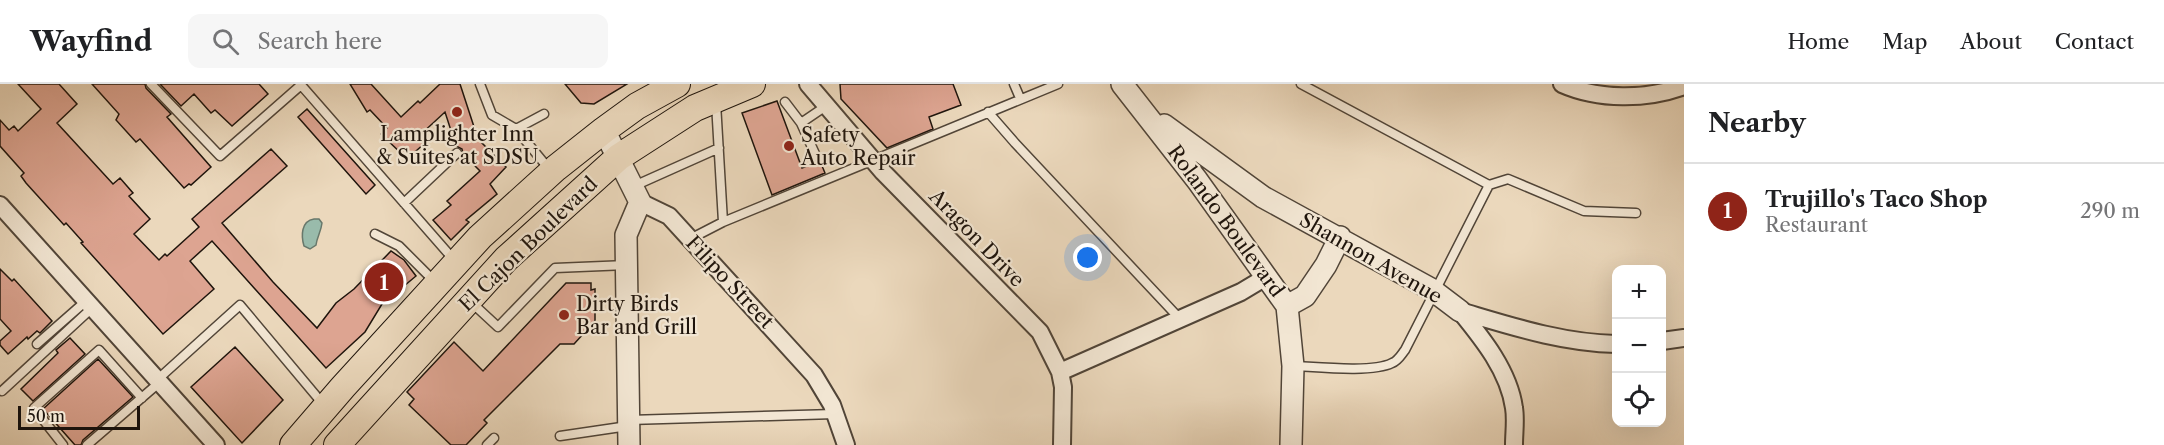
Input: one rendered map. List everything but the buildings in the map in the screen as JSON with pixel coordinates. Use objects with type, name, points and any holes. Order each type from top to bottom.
[{"type":"main road","name":"El Cajon Boulevard","points":[[293,445],[480,237],[552,172],[604,130],[637,106],[677,84]]},
{"type":"main road","name":"El Cajon Boulevard","points":[[338,445],[506,259],[619,157],[696,108],[752,84]]},
{"type":"street","name":"Aragon Drive","points":[[808,84],[872,160],[1040,332],[1060,372],[1063,387],[1062,445]]},
{"type":"street","name":"Rolando Boulevard","points":[[1122,84],[1148,115],[1287,306],[1293,366],[1291,445]]},
{"type":"street","points":[[1562,84],[1612,96],[1636,96],[1684,86]]},
{"type":"street","name":"Shannon Avenue","points":[[1148,115],[1263,196],[1435,292],[1460,311],[1544,335],[1594,344],[1612,344]]},
{"type":"street","points":[[604,130],[637,194],[626,235],[628,431]]},
{"type":"street","name":"Filipo Street","points":[[637,194],[669,216],[814,375],[835,414],[846,445]]},
{"type":"street","points":[[0,205],[216,445]]},
{"type":"street","points":[[1287,306],[1305,296],[1326,265],[1340,237]]},
{"type":"street","points":[[1060,372],[1241,292],[1266,277]]},
{"type":"street","points":[[1460,311],[1489,345],[1504,375],[1514,407],[1514,445]]},
{"type":"street","points":[[1666,340],[1684,338]]},
{"type":"lane","points":[[151,84],[220,156],[300,85],[457,263]]},
{"type":"lane","points":[[480,84],[492,116],[516,129],[552,172]]},
{"type":"lane","points":[[1014,84],[1020,98]]},
{"type":"lane","points":[[690,239],[723,222],[1058,84]]},
{"type":"lane","points":[[1301,84],[1489,185]]},
{"type":"lane","points":[[716,100],[723,222]]},
{"type":"lane","points":[[785,102],[801,123],[816,156]]},
{"type":"lane","points":[[801,123],[826,106]]},
{"type":"lane","points":[[988,112],[1180,319]]},
{"type":"lane","points":[[516,129],[544,114]]},
{"type":"lane","points":[[637,194],[719,148]]},
{"type":"lane","points":[[404,203],[457,153]]},
{"type":"lane","points":[[1293,366],[1369,368],[1391,364],[1398,360],[1489,185],[1508,179],[1584,211],[1636,213]]},
{"type":"lane","points":[[375,234],[399,246],[437,284]]},
{"type":"lane","points":[[468,300],[498,327],[555,268],[627,265]]},
{"type":"lane","points":[[37,344],[89,304]]},
{"type":"lane","points":[[2,391],[89,304]]},
{"type":"lane","points":[[87,445],[142,398],[240,305],[326,407]]},
{"type":"lane","points":[[63,445],[34,408],[99,350],[142,398]]},
{"type":"lane","points":[[560,436],[835,414]]},
{"type":"lane","points":[[487,445],[494,438]]},
{"type":"shaded area","points":[[314,219],[319,219],[322,223],[316,245],[310,249],[304,246],[302,234],[304,226]]},
{"type":"place","name":"Lamplighter Inn & Suites at SDSU","points":[[457,112]]},
{"type":"place","name":"Safety Auto Repair","points":[[789,146]]},
{"type":"place","name":"Trujillo's Taco Shop","points":[[384,282]]},
{"type":"place","name":"Dirty Birds Bar and Grill","points":[[564,315]]}]
